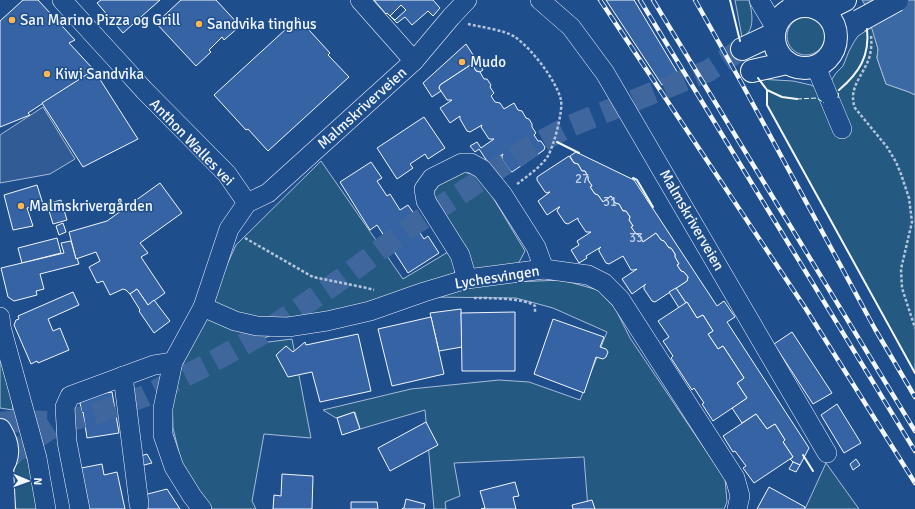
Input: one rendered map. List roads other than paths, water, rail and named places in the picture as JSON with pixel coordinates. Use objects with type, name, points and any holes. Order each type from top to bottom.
[{"type":"main road","points":[[823,11],[845,0]]},
{"type":"main road","points":[[837,39],[865,28],[897,0]]},
{"type":"main road","points":[[797,3],[823,11],[830,17],[836,29],[837,39],[832,54],[825,62],[811,68],[792,66],[787,63],[780,56],[774,42],[775,31],[781,17],[797,3]]},
{"type":"main road","points":[[742,49],[775,31]]},
{"type":"main road","points":[[752,70],[787,63]]},
{"type":"main road","points":[[0,430],[5,438],[7,448],[6,457],[1,468],[4,509]]},
{"type":"street","points":[[360,0],[414,61]]},
{"type":"street","name":"Malmskriverveien","points":[[247,203],[273,188],[414,61],[467,0]]},
{"type":"street","name":"Malmskriverveien","points":[[540,0],[570,27],[605,73],[827,453]]},
{"type":"street","points":[[759,0],[775,31]]},
{"type":"street","name":"Anthon Walles vei","points":[[72,4],[144,90],[227,174],[247,203]]},
{"type":"street","points":[[816,66],[842,129]]},
{"type":"street","points":[[461,281],[460,255],[426,201],[424,189],[432,178],[462,163],[471,163],[482,169],[503,195],[536,248],[544,269]]},
{"type":"street","points":[[202,509],[174,467],[163,435],[163,408],[173,362],[203,307],[229,229],[247,203]]},
{"type":"street","name":"Lychesvingen","points":[[203,307],[235,321],[257,326],[288,327],[327,321],[370,311],[461,281],[544,269],[588,275],[604,283],[620,299],[735,478],[740,496],[736,509]]},
{"type":"street","points":[[0,317],[1,327],[36,458],[46,509]]},
{"type":"street","points":[[80,509],[67,442],[65,407],[70,396],[154,365],[173,362]]},
{"type":"street","points":[[123,376],[139,504]]},
{"type":"tunnel","points":[[6,457],[59,423],[94,414],[145,396],[205,366],[262,334],[340,280],[413,225],[529,148],[568,127],[708,71],[742,49]]},
{"type":"tunnel","points":[[0,423],[18,421],[47,422]]},
{"type":"railway","points":[[600,0],[806,309],[915,483]]},
{"type":"railway","points":[[640,0],[915,451]]},
{"type":"railway","points":[[653,0],[915,431]]},
{"type":"railway","points":[[695,0],[875,329],[915,397]]},
{"type":"place","name":"San Marino Pizza og Grill","points":[[12,20]]},
{"type":"place","name":"Sandvika tinghus","points":[[199,24]]},
{"type":"place","name":"Mudo","points":[[462,62]]},
{"type":"place","name":"Kiwi Sandvika","points":[[47,74]]},
{"type":"place","name":"Malmskrivergården","points":[[21,206]]}]
